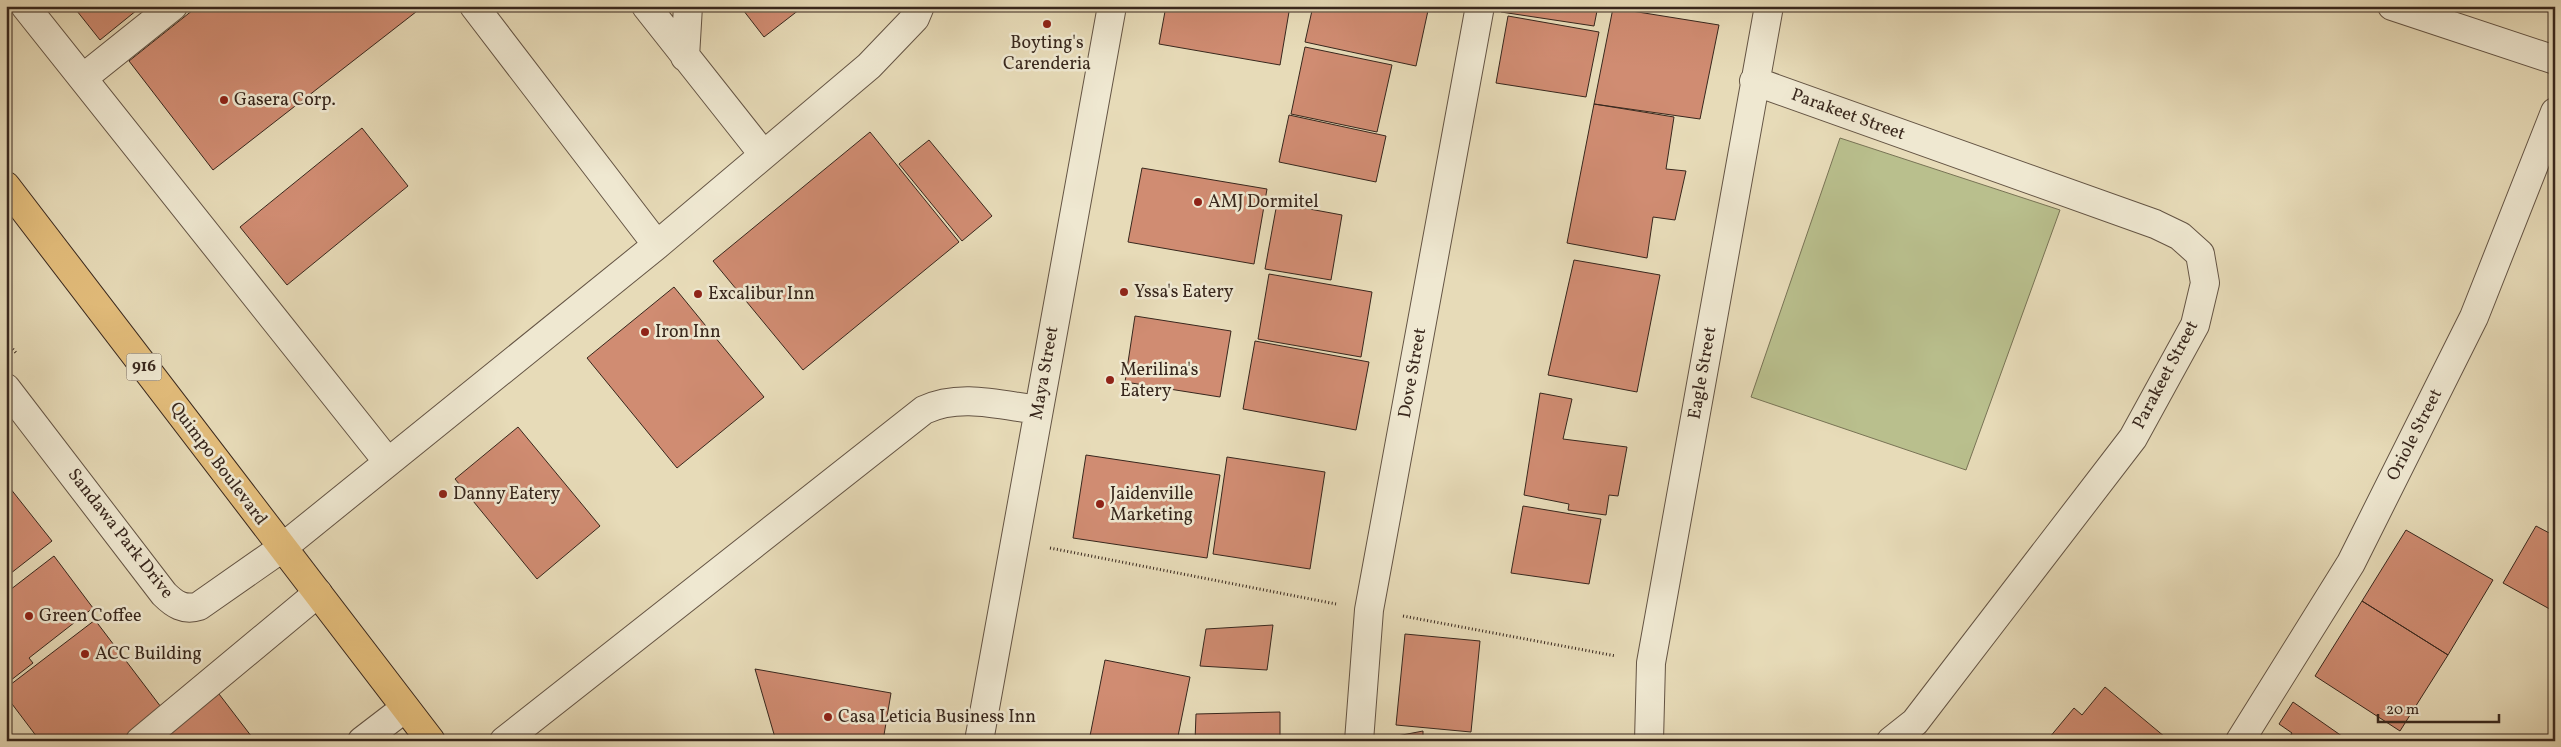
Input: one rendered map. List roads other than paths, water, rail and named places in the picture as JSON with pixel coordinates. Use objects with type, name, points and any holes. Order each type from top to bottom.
[{"type":"main road","name":"Quimpo Boulevard","points":[[6,186],[431,741]]},
{"type":"street","points":[[25,6],[388,462]]},
{"type":"street","points":[[83,78],[173,6]]},
{"type":"street","points":[[474,6],[657,245]]},
{"type":"street","points":[[646,6],[763,154]]},
{"type":"street","points":[[685,57],[688,6]]},
{"type":"street","name":"Sandawa Park Drive","points":[[6,388],[164,594],[177,604],[192,608],[199,606],[282,548],[657,245],[869,66],[915,18],[920,6]]},
{"type":"street","name":"Maya Street","points":[[979,741],[1112,6]]},
{"type":"street","name":"Dove Street","points":[[1359,741],[1369,610],[1480,6]]},
{"type":"street","name":"Eagle Street","points":[[1649,741],[1651,663],[1754,81],[1769,6]]},
{"type":"street","points":[[2392,6],[2555,60]]},
{"type":"street","name":"Parakeet Street","points":[[1754,81],[2154,224],[2180,236],[2200,254],[2205,283],[2195,325],[2133,438],[1915,722],[1891,741]]},
{"type":"street","name":"Oriole Street","points":[[2240,741],[2352,563],[2474,317],[2555,112]]},
{"type":"street","points":[[504,741],[924,410],[940,402],[955,401],[1038,410]]},
{"type":"street","points":[[140,741],[318,593]]},
{"type":"street","points":[[362,741],[405,708]]},
{"type":"place","name":"Boyting's Carenderia","points":[[1047,24]]},
{"type":"place","name":"Gasera Corp.","points":[[224,100]]},
{"type":"place","name":"AMJ Dormitel","points":[[1198,202]]},
{"type":"place","name":"Yssa's Eatery","points":[[1124,292]]},
{"type":"place","name":"Excalibur Inn","points":[[698,294]]},
{"type":"place","name":"Iron Inn","points":[[645,332]]},
{"type":"place","name":"Merilina's Eatery","points":[[1110,380]]},
{"type":"place","name":"Danny Eatery","points":[[443,494]]},
{"type":"place","name":"Jaidenville Marketing","points":[[1100,504]]},
{"type":"place","name":"Green Coffee","points":[[29,616]]},
{"type":"place","name":"ACC Building","points":[[85,654]]},
{"type":"place","name":"Casa Leticia Business Inn","points":[[828,717]]}]
